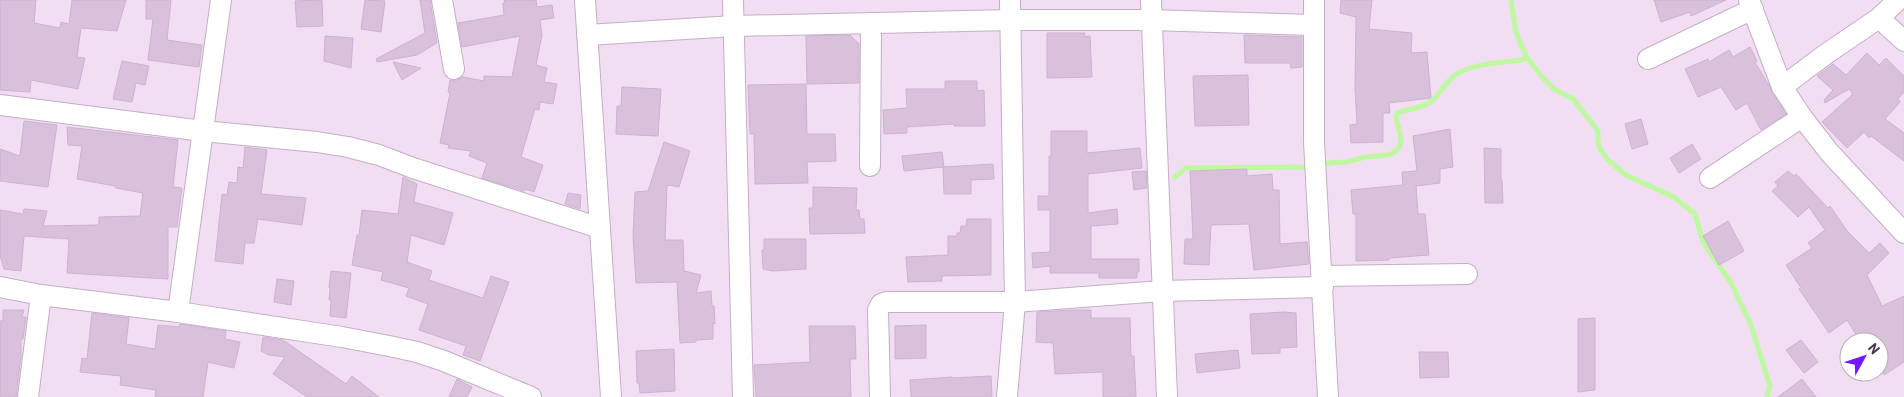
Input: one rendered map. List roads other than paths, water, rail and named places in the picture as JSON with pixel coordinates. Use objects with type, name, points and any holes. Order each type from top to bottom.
[{"type":"street","points":[[178,312],[221,0]]},
{"type":"street","points":[[442,0],[454,69]]},
{"type":"street","points":[[585,0],[611,397]]},
{"type":"street","points":[[733,0],[743,397]]},
{"type":"street","points":[[1007,397],[1015,302],[1010,0]]},
{"type":"street","points":[[1314,0],[1314,142],[1328,397]]},
{"type":"street","points":[[1782,87],[1879,18],[1898,0]]},
{"type":"street","points":[[1648,59],[1751,5],[1782,87],[1802,117],[1829,152],[1904,233]]},
{"type":"street","points":[[587,34],[734,26],[1011,20],[1151,10],[1314,25]]},
{"type":"street","points":[[1151,10],[1167,397]]},
{"type":"street","points":[[1879,18],[1904,41]]},
{"type":"street","points":[[870,166],[871,23]]},
{"type":"street","points":[[0,105],[348,147],[379,155],[413,168],[600,228]]},
{"type":"street","points":[[1710,178],[1802,117]]},
{"type":"street","points":[[880,397],[878,310],[881,304],[887,302],[1015,302],[1162,291],[1467,274]]},
{"type":"street","points":[[0,287],[41,295],[178,312],[342,337],[417,352],[444,361],[531,397]]},
{"type":"street","points":[[28,397],[41,295]]},
{"type":"waterway","points":[[1511,0],[1516,32],[1526,56],[1542,77],[1554,89],[1573,99],[1592,123],[1598,131],[1600,149],[1608,160],[1626,175],[1674,197],[1695,214],[1703,242],[1731,283],[1751,325],[1770,386],[1767,397]]},
{"type":"waterway","points":[[1319,165],[1347,162],[1363,157],[1382,156],[1392,153],[1400,146],[1401,140],[1396,117],[1397,113],[1429,103],[1450,79],[1464,70],[1527,58]]},
{"type":"waterway","points":[[1175,177],[1186,168],[1311,167]]}]
